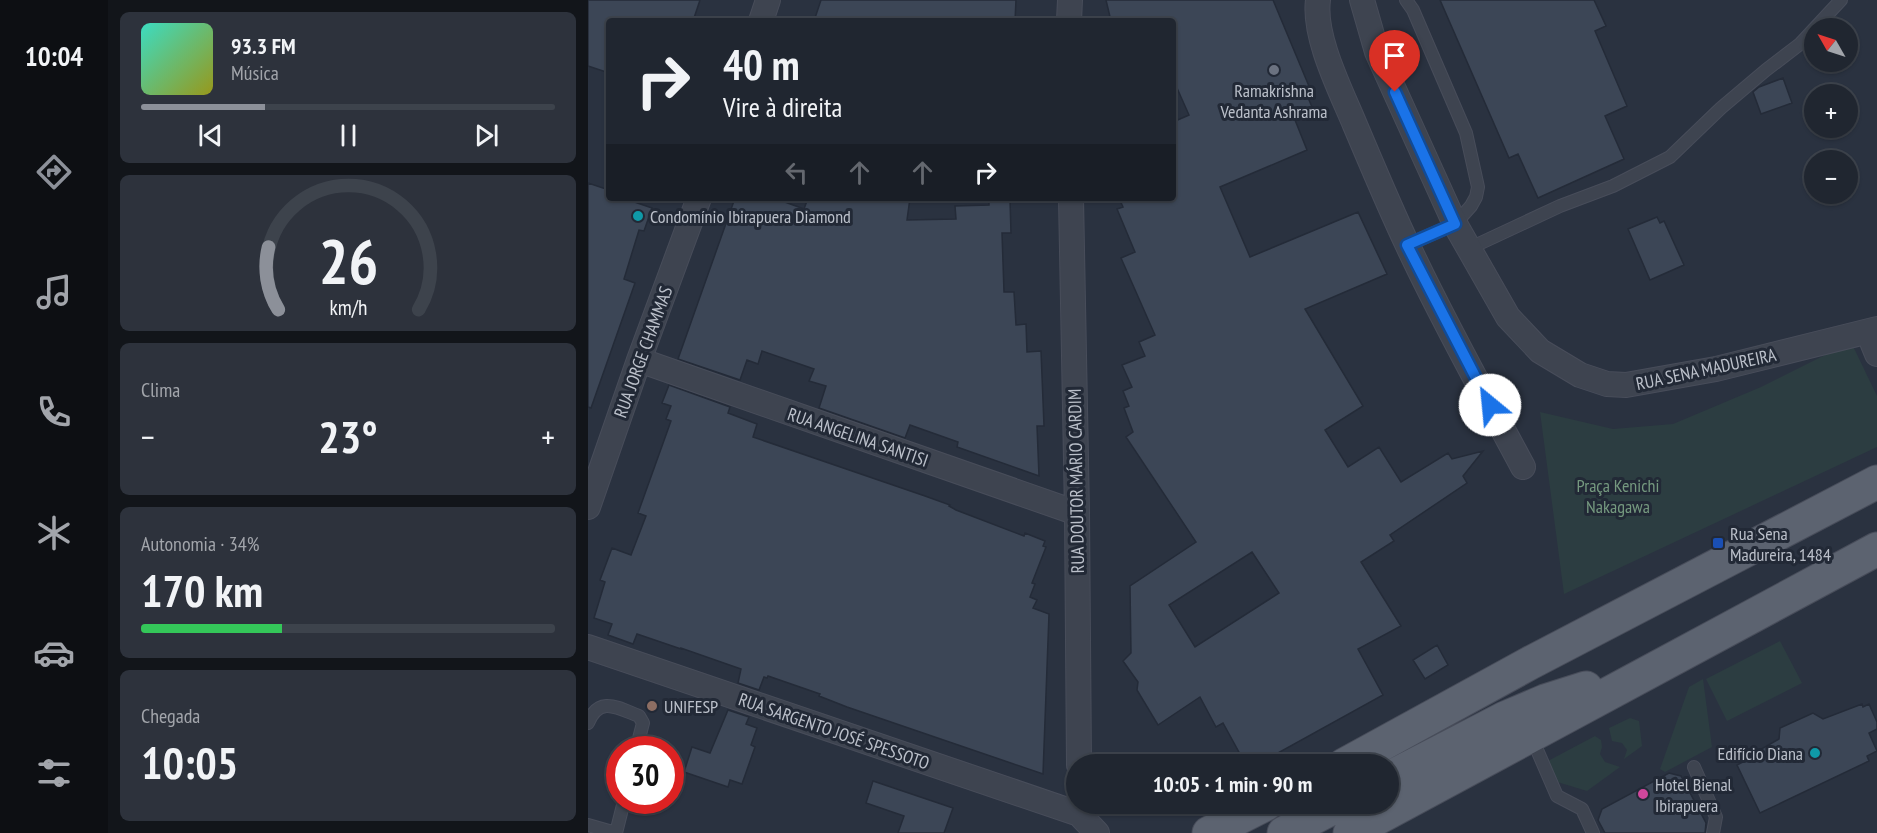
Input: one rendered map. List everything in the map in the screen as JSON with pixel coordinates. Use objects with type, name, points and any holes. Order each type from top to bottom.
[{"type":"main road","points":[[1364,754],[1530,663],[1877,482]]},
{"type":"main road","points":[[1350,833],[1877,549]]},
{"type":"main road","points":[[1399,773],[1505,718],[1545,701],[1582,689],[1634,681]]},
{"type":"main road","points":[[1209,833],[1246,814]]},
{"type":"main road","points":[[1284,833],[1321,814]]},
{"type":"street","points":[[762,18],[768,0]]},
{"type":"street","points":[[1069,18],[1070,0]]},
{"type":"street","points":[[1318,0],[1320,33],[1339,85],[1407,245],[1456,343],[1524,467]]},
{"type":"street","name":"RUA SENA MADUREIRA","points":[[1362,0],[1377,52],[1455,224],[1508,317],[1540,351],[1580,375],[1607,384],[1626,385],[1680,376],[1874,325]]},
{"type":"street","name":"RUA JORGE CHAMMAS","points":[[588,507],[698,201]]},
{"type":"street","name":"RUA DOUTOR MÁRIO CARDIM","points":[[1071,201],[1079,754]]},
{"type":"street","points":[[1874,325],[1877,354]]},
{"type":"street","name":"RUA ANGELINA SANTISI","points":[[639,360],[1077,513]]},
{"type":"street","name":"RUA SARGENTO JOSÉ SPESSOTO","points":[[588,647],[1066,805]]},
{"type":"street","points":[[1083,814],[1097,833]]},
{"type":"lane","points":[[1406,0],[1413,10],[1466,133],[1478,187],[1471,206],[1455,224],[1407,245]]},
{"type":"lane","points":[[1470,248],[1560,206],[1613,186],[1670,156],[1731,100],[1800,44],[1841,0]]},
{"type":"lane","points":[[588,723],[592,714],[604,706],[611,706],[639,716],[643,723],[640,736]]},
{"type":"lane","points":[[1531,735],[1557,796],[1582,809],[1593,833]]},
{"type":"lane","points":[[1694,767],[1716,817],[1713,833]]},
{"type":"lane","points":[[588,825],[616,833],[621,814]]},
{"type":"green space","name":"Praça Kenichi Nakagawa","points":[[1851,342],[1877,396],[1877,447],[1564,594],[1540,412],[1613,429],[1673,424],[1761,387]]},
{"type":"green space","points":[[1780,641],[1802,683],[1727,721],[1706,679]]},
{"type":"green space","points":[[1703,679],[1712,747],[1665,772],[1660,769],[1689,687]]},
{"type":"green space","points":[[1630,718],[1639,721],[1642,746],[1624,759],[1627,750],[1622,743],[1612,741],[1609,728]]},
{"type":"green space","points":[[1595,736],[1601,740],[1600,754],[1605,762],[1620,767],[1587,791],[1554,781],[1546,762]]},
{"type":"building","points":[[588,0],[700,0],[694,18],[606,18],[606,72],[588,66]]},
{"type":"building","points":[[821,0],[1016,0],[1015,18],[815,18]]},
{"type":"building","points":[[1106,0],[1273,0],[1311,91],[1306,93],[1312,107],[1293,115],[1307,150],[1220,187],[1250,257],[1358,212],[1387,274],[1305,309],[1363,406],[1325,430],[1348,467],[1379,447],[1401,482],[1448,453],[1452,459],[1483,451],[1463,476],[1467,483],[1390,535],[1394,541],[1361,562],[1401,626],[1358,649],[1383,695],[1276,754],[1240,754],[1223,723],[1216,727],[1200,697],[1158,725],[1137,690],[1138,682],[1123,661],[1131,653],[1130,586],[1196,542],[1126,437],[1133,432],[1124,408],[1129,406],[1123,391],[1132,387],[1122,365],[1145,356],[1139,342],[1155,335],[1121,258],[1135,252],[1117,209],[1123,207],[1120,201],[1176,201],[1176,121],[1189,115],[1176,86],[1176,18],[1110,18]],"holes":[[[1252,552],[1279,593],[1195,647],[1169,605]]]},
{"type":"building","points":[[1440,0],[1594,0],[1606,26],[1595,31],[1627,106],[1605,116],[1624,159],[1538,198],[1518,154],[1509,158]]},
{"type":"building","points":[[1783,78],[1792,103],[1761,114],[1753,92],[1759,87]]},
{"type":"building","points":[[588,183],[606,189],[606,201],[632,201],[652,208],[644,231],[639,230],[624,279],[635,283],[591,408],[588,407]]},
{"type":"building","points":[[734,201],[782,201],[804,209],[807,201],[910,201],[907,220],[956,219],[955,206],[989,205],[989,201],[1010,201],[1011,233],[1002,233],[1004,292],[1014,292],[1016,325],[1026,324],[1027,352],[1041,351],[1044,426],[1037,426],[1039,476],[957,447],[958,442],[910,425],[905,438],[819,408],[826,386],[809,381],[814,369],[762,351],[758,364],[747,360],[740,380],[678,359]]},
{"type":"building","points":[[1657,217],[1660,223],[1664,221],[1684,265],[1650,280],[1628,229]]},
{"type":"building","points":[[669,385],[730,407],[728,413],[757,424],[753,437],[950,505],[956,510],[1024,536],[1025,533],[1045,541],[1043,546],[1046,547],[1032,583],[1035,584],[1030,597],[1037,600],[1033,608],[1049,614],[1043,774],[847,707],[819,696],[820,694],[768,676],[764,677],[759,690],[738,683],[741,669],[681,648],[637,634],[633,644],[608,635],[612,624],[594,618],[605,582],[600,580],[612,548],[631,555],[646,516],[638,513],[671,421],[666,419],[671,406],[662,403]]},
{"type":"building","points":[[1437,645],[1448,665],[1425,679],[1413,660]]},
{"type":"building","name":"Edifício Diana","points":[[1862,704],[1863,707],[1869,704],[1877,722],[1877,729],[1869,733],[1877,751],[1867,756],[1869,761],[1760,813],[1737,765],[1779,739],[1780,728],[1813,713],[1823,719]]},
{"type":"building","points":[[728,710],[749,717],[746,724],[757,728],[751,745],[755,747],[742,784],[730,780],[728,787],[684,772],[692,747],[710,753]]},
{"type":"building","points":[[1669,773],[1681,776],[1706,823],[1705,833],[1605,833],[1598,820],[1602,809]]},
{"type":"building","points":[[873,781],[953,808],[944,833],[898,833],[904,816],[866,803]]},
{"type":"place","name":"Ramakrishna Vedanta Ashrama","points":[[1274,70]]},
{"type":"place","name":"Condomínio Ibirapuera Diamond","points":[[638,216]]},
{"type":"place","name":"Rua Sena Madureira, 1484","points":[[1718,543]]},
{"type":"place","name":"UNIFESP","points":[[652,706]]},
{"type":"place","name":"Edifício Diana","points":[[1815,753]]},
{"type":"place","name":"Hotel Bienal Ibirapuera","points":[[1643,794]]},
{"type":"route","points":[[1395,92],[1455,224],[1407,245],[1490,405]]}]
